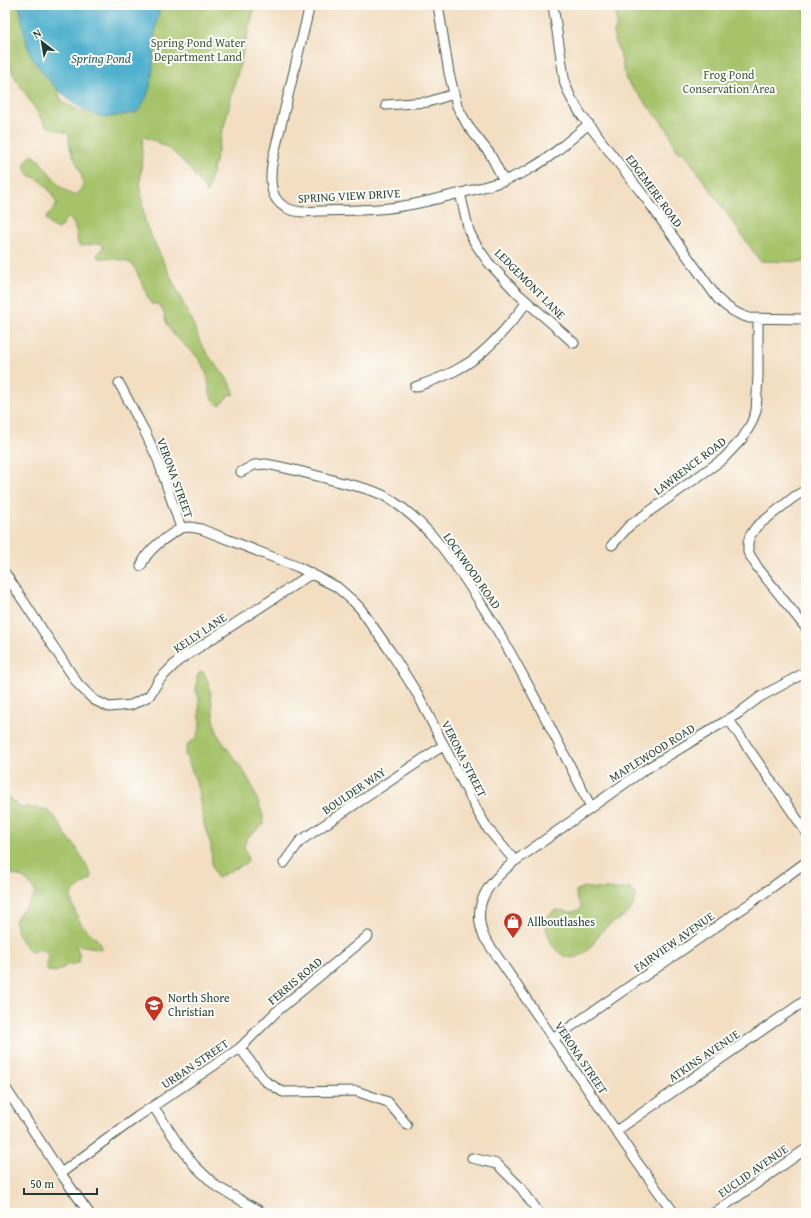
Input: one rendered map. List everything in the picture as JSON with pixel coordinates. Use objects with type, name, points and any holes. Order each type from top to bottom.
[{"type":"street","name":"SPRING VIEW DRIVE","points":[[310,5],[271,169],[271,187],[278,202],[292,211],[302,212],[379,209],[412,205],[504,181],[518,176],[539,164],[589,124]]},
{"type":"street","points":[[438,5],[457,106],[463,117],[490,154],[504,181]]},
{"type":"street","name":"EDGEMERE ROAD","points":[[553,5],[565,84],[578,110],[643,194],[718,299],[727,308],[743,316],[758,319],[806,319]]},
{"type":"street","points":[[386,105],[428,102],[454,94]]},
{"type":"street","name":"LEDGEMONT LANE","points":[[460,193],[465,216],[474,243],[488,262],[528,302],[574,343]]},
{"type":"street","points":[[415,387],[444,376],[472,360],[487,349],[528,302]]},
{"type":"street","name":"LAWRENCE ROAD","points":[[612,545],[629,526],[723,459],[742,439],[751,424],[756,411],[758,376],[758,319]]},
{"type":"street","name":"VERONA STREET","points":[[119,383],[158,460],[181,528],[190,527],[201,529],[311,574],[337,587],[360,608],[390,651],[418,696],[479,814],[500,844],[515,861],[496,876],[485,892],[479,917],[480,927],[484,937],[616,1131],[674,1213]]},
{"type":"street","name":"LOCKWOOD ROAD","points":[[241,472],[254,465],[266,464],[364,489],[390,499],[424,526],[446,552],[497,629],[520,669],[591,807]]},
{"type":"street","points":[[806,490],[794,497],[756,527],[750,536],[748,552],[758,568],[806,628]]},
{"type":"street","points":[[141,566],[144,557],[162,540],[181,528]]},
{"type":"street","name":"KELLY LANE","points":[[5,573],[78,684],[94,700],[109,707],[131,705],[149,696],[160,679],[178,661],[311,574]]},
{"type":"street","name":"MAPLEWOOD ROAD","points":[[515,861],[641,772],[728,720],[760,697],[806,672]]},
{"type":"street","points":[[728,720],[806,832]]},
{"type":"street","name":"BOULDER WAY","points":[[284,863],[300,841],[444,745]]},
{"type":"street","name":"FAIRVIEW AVENUE","points":[[553,1039],[752,902],[806,862]]},
{"type":"street","name":"FERRIS ROAD","points":[[240,1048],[276,1012],[368,936]]},
{"type":"street","name":"ATKINS AVENUE","points":[[616,1131],[806,1000]]},
{"type":"street","name":"URBAN STREET","points":[[61,1173],[137,1117],[240,1048],[265,1081],[283,1092],[356,1091],[388,1102],[407,1125]]},
{"type":"street","points":[[5,1087],[89,1213]]},
{"type":"street","points":[[153,1106],[194,1165],[216,1186],[263,1213]]},
{"type":"street","name":"EUCLID AVENUE","points":[[714,1213],[806,1149]]},
{"type":"street","points":[[472,1158],[498,1164],[521,1188],[539,1213]]},
{"type":"green space","name":"Spring Pond Water Department Land","points":[[5,5],[20,5],[30,54],[55,83],[60,97],[65,104],[79,110],[108,117],[122,116],[134,112],[152,45],[158,9],[161,5],[255,5],[207,193],[188,167],[172,151],[154,140],[143,137],[140,187],[145,223],[200,342],[233,389],[234,395],[230,394],[220,405],[216,403],[211,396],[207,377],[201,363],[194,353],[172,332],[167,325],[160,306],[158,304],[151,304],[134,266],[122,260],[97,257],[103,247],[100,243],[83,246],[78,244],[77,233],[68,217],[64,221],[63,226],[57,229],[50,225],[46,219],[48,214],[57,205],[52,195],[42,182],[26,172],[25,164],[28,159],[32,155],[37,158],[60,186],[72,195],[78,193],[82,189],[82,177],[70,148],[69,134],[46,126],[5,61]]},
{"type":"green space","name":"Frog Pond Conservation Area","points":[[614,5],[806,5],[806,262],[760,261],[685,154],[679,152],[675,147],[668,130],[626,80],[620,54],[614,40],[614,33],[617,25]]},
{"type":"green space","points":[[203,672],[209,683],[215,726],[219,737],[245,773],[252,786],[263,815],[264,824],[247,838],[244,846],[248,862],[217,878],[212,866],[211,845],[205,828],[196,781],[185,754],[188,744],[196,738],[200,729],[199,698],[196,691],[197,677],[199,673]]},
{"type":"green space","points":[[5,793],[17,806],[23,808],[28,807],[45,809],[55,817],[68,838],[76,847],[92,876],[91,879],[72,893],[71,898],[75,912],[82,925],[97,939],[102,949],[78,945],[76,946],[80,955],[79,963],[67,965],[57,972],[47,971],[48,953],[41,949],[32,952],[25,946],[17,931],[17,917],[30,903],[35,892],[24,879],[5,872]]},
{"type":"green space","points":[[583,887],[597,889],[630,889],[635,894],[634,901],[630,911],[625,916],[605,928],[586,952],[577,957],[570,958],[563,956],[553,946],[547,932],[546,918],[556,910],[574,912],[580,909],[581,906],[576,895],[576,891]]},
{"type":"water","name":"Spring Pond","points":[[19,5],[160,5],[154,37],[153,70],[149,89],[142,105],[136,113],[100,116],[90,113],[80,107],[59,91],[35,62],[30,53],[26,42]]},
{"type":"place","name":"Allboutlashes","points":[[513,939]]},
{"type":"place","name":"North Shore Christian","points":[[154,1022]]}]
